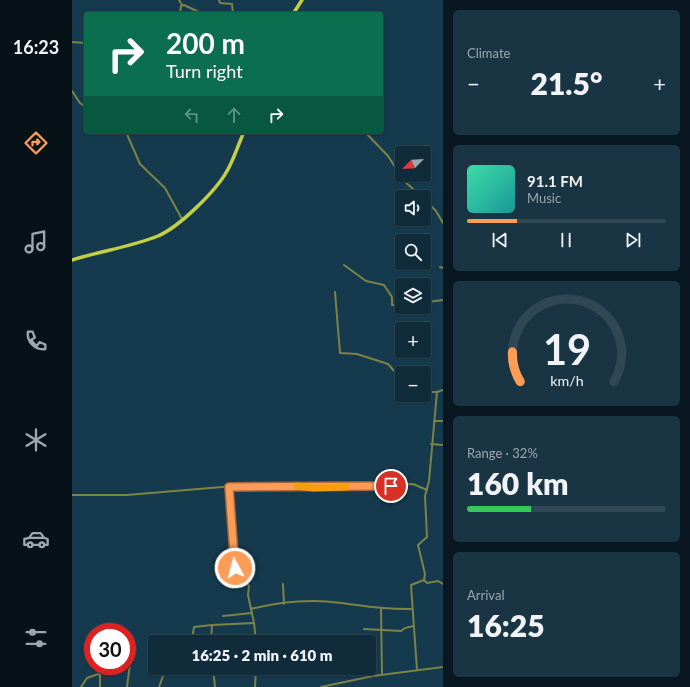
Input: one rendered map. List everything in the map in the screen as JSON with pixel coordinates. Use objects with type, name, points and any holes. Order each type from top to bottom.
[{"type":"main road","points":[[294,12],[302,0]]},
{"type":"main road","points":[[72,260],[154,238],[168,231],[182,220],[226,173],[243,134]]},
{"type":"street","points":[[179,0],[182,5],[180,12]]},
{"type":"street","points":[[219,0],[220,3],[232,4],[233,12]]},
{"type":"street","points":[[182,5],[186,5],[199,12]]},
{"type":"street","points":[[72,42],[84,43]]},
{"type":"street","points":[[72,91],[80,103],[84,106]]},
{"type":"street","points":[[127,134],[140,164],[165,188],[182,220]]},
{"type":"street","points":[[367,134],[388,156],[404,182],[414,190]]},
{"type":"street","points":[[431,206],[436,211],[443,223]]},
{"type":"street","points":[[344,265],[366,281],[384,285],[392,297],[391,305],[398,305],[405,313],[424,307],[428,302],[443,300]]},
{"type":"street","points":[[335,292],[340,353],[357,354],[388,364],[395,372]]},
{"type":"street","points":[[431,392],[443,390]]},
{"type":"street","points":[[424,580],[425,574],[418,545],[427,537],[425,496],[427,490],[437,392]]},
{"type":"street","points":[[434,420],[443,421]]},
{"type":"street","points":[[432,444],[443,445]]},
{"type":"street","points":[[72,495],[127,495],[229,487],[300,486],[313,488],[413,484],[427,490]]},
{"type":"street","points":[[229,487],[235,566],[249,586],[248,595],[255,635]]},
{"type":"street","points":[[417,670],[411,584],[424,580],[426,583],[438,581],[443,584]]},
{"type":"street","points":[[283,584],[284,604]]},
{"type":"street","points":[[251,609],[284,604],[339,603],[388,610],[412,609]]},
{"type":"street","points":[[381,608],[380,630],[382,674]]},
{"type":"street","points":[[222,616],[252,613]]},
{"type":"street","points":[[193,635],[194,627],[254,623]]},
{"type":"street","points":[[211,635],[212,625]]},
{"type":"street","points":[[364,629],[401,631],[405,628],[413,626]]},
{"type":"street","points":[[321,687],[382,674],[443,667]]},
{"type":"street","points":[[81,687],[87,678],[99,674],[100,687]]},
{"type":"street","points":[[127,687],[129,675]]},
{"type":"street","points":[[214,675],[215,687]]},
{"type":"street","points":[[255,687],[256,675]]},
{"type":"street","points":[[159,687],[163,676]]},
{"type":"slow traffic","points":[[297,486],[313,488],[346,487]]},
{"type":"route","points":[[235,568],[230,517],[231,509],[229,487],[303,486],[313,488],[391,486]]}]
